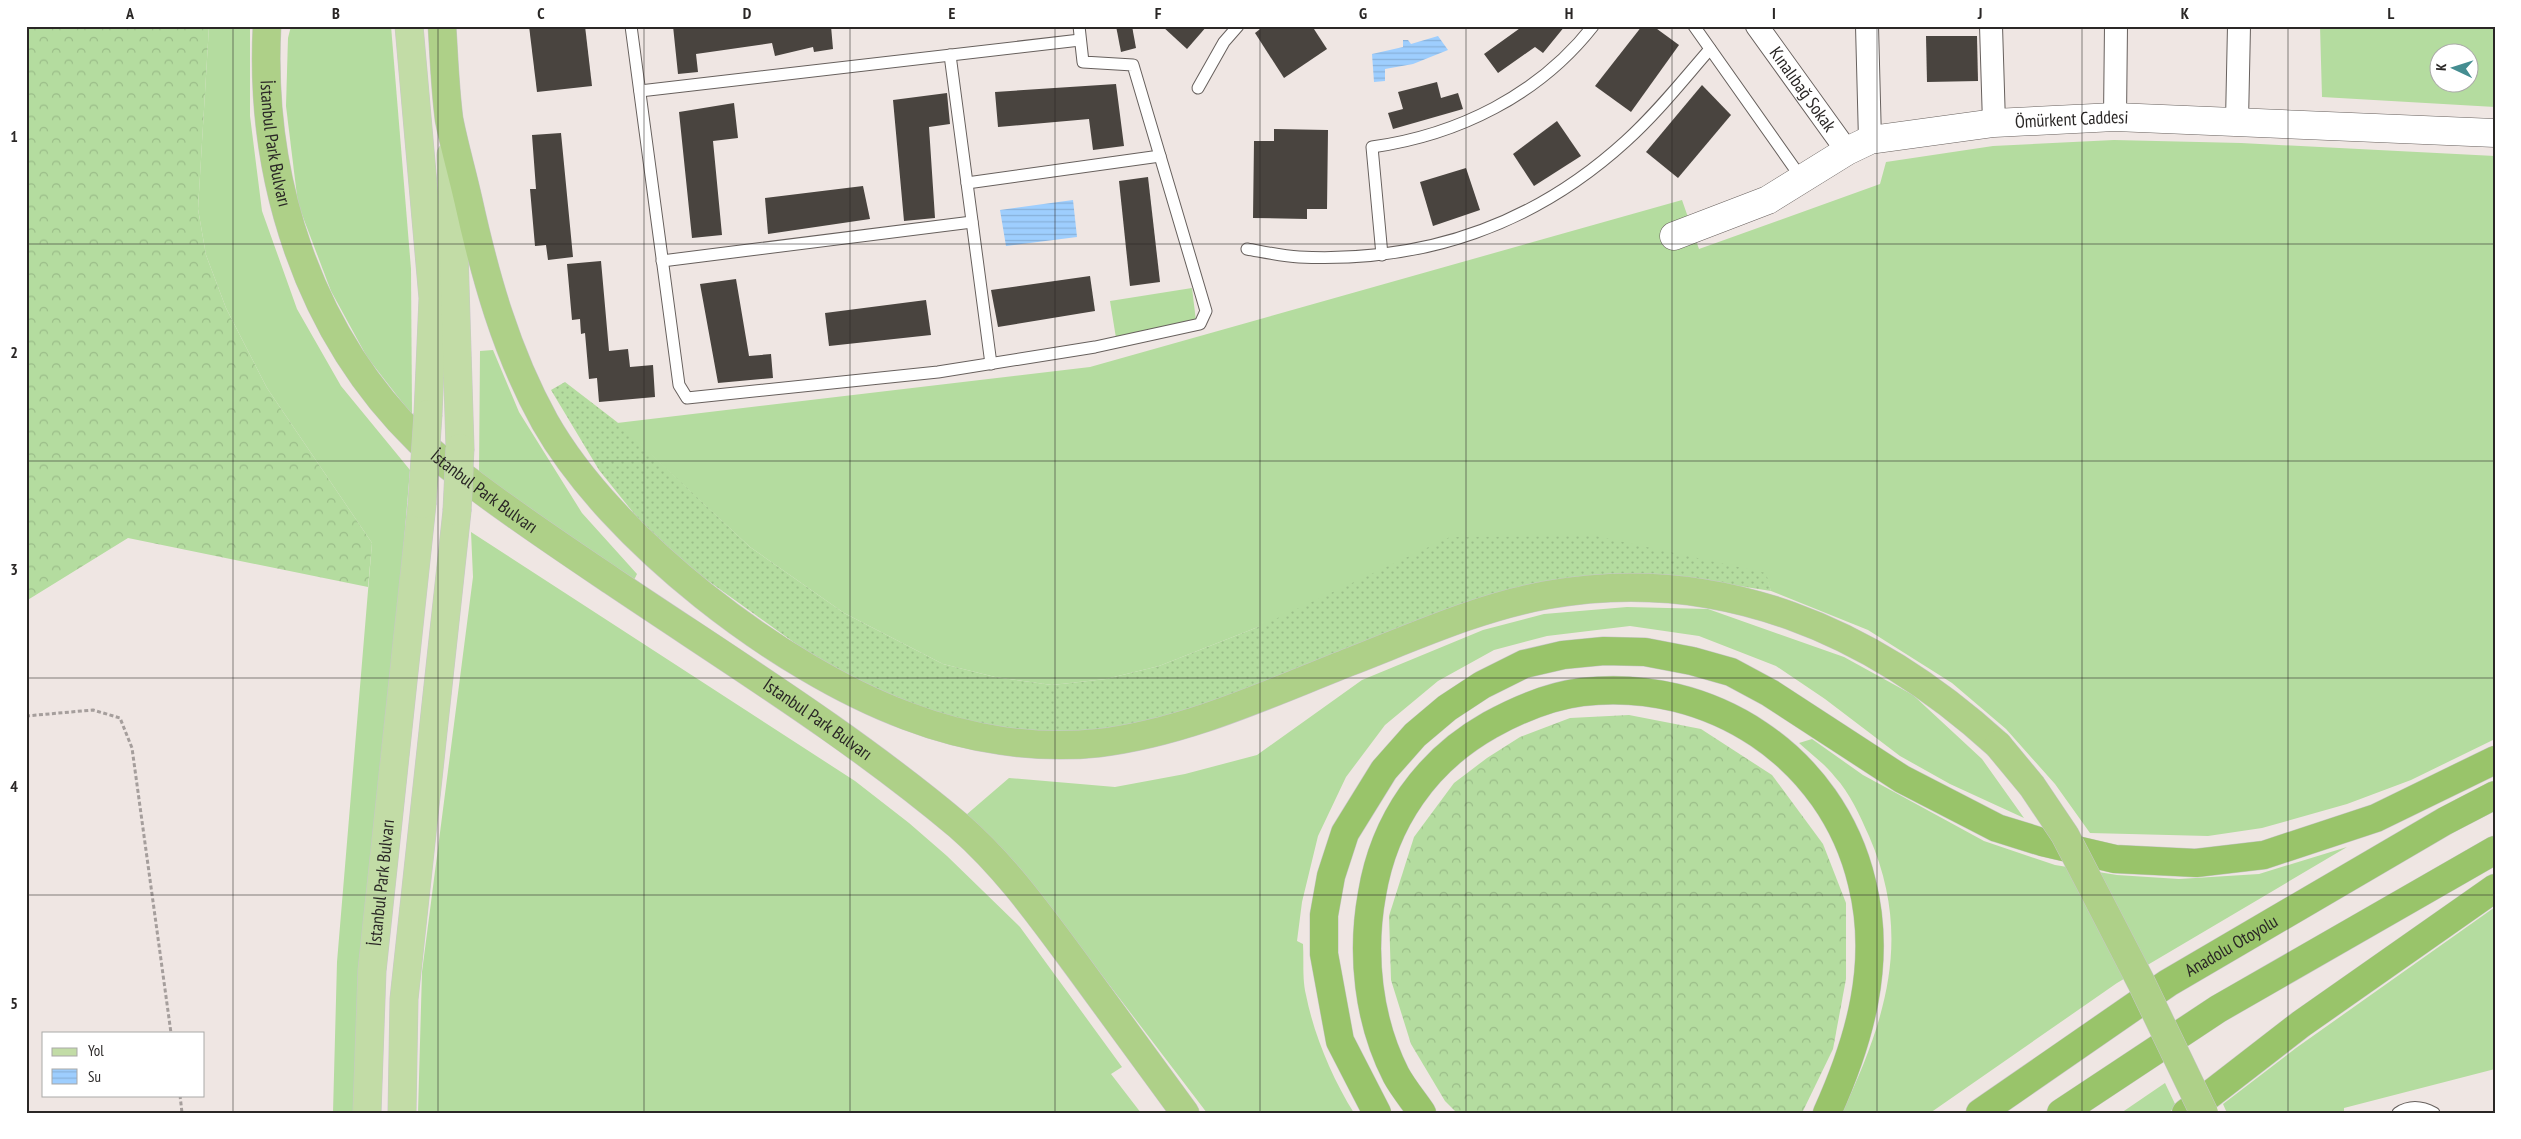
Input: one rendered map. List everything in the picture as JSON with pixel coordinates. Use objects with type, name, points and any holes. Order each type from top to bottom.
[{"type":"highway","name":"İstanbul Park Bulvarı","points":[[267,26],[265,68],[268,122],[276,171],[289,225],[319,302],[359,368],[386,404],[417,439],[439,459],[518,518],[812,716],[924,799],[992,857],[1018,887],[1185,1113]]},
{"type":"highway","points":[[442,26],[449,118],[481,256],[499,318],[519,370],[547,425],[582,474],[612,510],[661,561],[710,601],[824,677],[906,716],[977,736],[1058,746],[1098,743],[1144,735],[1209,717],[1457,619],[1502,605],[1544,595],[1598,588],[1644,588],[1696,592],[1747,602],[1800,618],[1881,656],[1952,704],[1998,745],[2032,786],[2065,835],[2141,982],[2204,1113]]},
{"type":"highway","points":[[1377,1113],[1356,1077],[1340,1041],[1330,996],[1324,954],[1324,915],[1345,834],[1366,796],[1384,770],[1415,735],[1447,708],[1482,685],[1524,664],[1563,655],[1612,651],[1645,652],[1692,661],[1731,672],[1770,693],[1902,779],[1997,828],[2042,842],[2116,859],[2196,863],[2264,855],[2376,818],[2495,760]]},
{"type":"highway","points":[[1422,1113],[1397,1077],[1386,1052],[1371,998],[1367,968],[1368,917],[1374,883],[1384,847],[1396,817],[1413,792],[1442,758],[1470,736],[1506,716],[1545,700],[1580,692],[1613,690],[1648,692],[1682,698],[1751,727],[1776,745],[1797,766],[1839,821],[1853,852],[1863,884],[1868,920],[1869,958],[1866,995],[1858,1037],[1827,1113]]},
{"type":"highway","name":"Anadolu Otoyolu","points":[[1980,1113],[2168,982],[2445,821],[2495,795]]},
{"type":"highway","points":[[2061,1113],[2218,1009],[2495,850]]},
{"type":"highway","points":[[2186,1113],[2301,1024],[2495,888]]},
{"type":"main road","name":"İstanbul Park Bulvarı","points":[[367,1113],[372,971],[422,504],[433,298],[409,26]]},
{"type":"main road","name":"İstanbul Park Bulvarı","points":[[402,1113],[404,999],[457,511],[460,448],[449,118]]},
{"type":"street","name":"Kınalıbağ Sokak","points":[[1757,26],[1859,146]]},
{"type":"street","points":[[1859,146],[1867,26]]},
{"type":"street","points":[[1991,26],[1994,123]]},
{"type":"street","points":[[2115,117],[2116,26]]},
{"type":"street","points":[[2237,121],[2238,26]]},
{"type":"street","name":"Ömürkent Caddesi","points":[[1674,236],[1768,200],[1859,146],[1994,123],[2115,117],[2495,133]]},
{"type":"lane","points":[[631,26],[678,385],[688,398],[938,372],[1095,347],[1200,324],[1206,311],[1133,64],[1083,62],[1079,26]]},
{"type":"lane","points":[[1198,88],[1224,42],[1238,26]]},
{"type":"lane","points":[[1382,255],[1372,147],[1401,143],[1462,124],[1513,98],[1555,67],[1593,26]]},
{"type":"lane","points":[[1694,26],[1803,180]]},
{"type":"lane","points":[[640,91],[1080,40]]},
{"type":"lane","points":[[1247,249],[1297,257],[1347,258],[1399,254],[1453,241],[1491,228],[1533,208],[1584,176],[1626,141],[1669,98],[1710,49]]},
{"type":"lane","points":[[950,55],[991,364]]},
{"type":"lane","points":[[967,183],[1160,156]]},
{"type":"lane","points":[[662,261],[972,222]]},
{"type":"lane","points":[[2398,1113],[2412,1107],[2420,1107],[2434,1113]]},
{"type":"path","points":[[26,716],[92,710],[120,718],[132,748],[171,1032]]},
{"type":"path","points":[[180,1096],[182,1113]]},
{"type":"green space","points":[[26,26],[209,26],[198,209],[206,255],[226,308],[267,388],[372,543],[368,587],[128,538],[26,601]]},
{"type":"green space","points":[[209,26],[250,26],[250,116],[262,211],[297,309],[341,386],[410,470],[356,1113],[333,1113],[337,962],[372,543],[267,388],[226,308],[206,255],[198,209]]},
{"type":"green space","points":[[291,26],[391,26],[411,269],[412,415],[367,357],[331,291],[298,204],[286,106],[288,38]]},
{"type":"green space","points":[[2320,26],[2495,26],[2495,107],[2322,97]]},
{"type":"green space","points":[[2114,140],[2241,143],[2495,156],[2495,739],[2411,780],[2347,804],[2262,828],[2208,836],[2090,833],[2055,784],[2006,729],[1952,683],[1868,630],[1771,591],[1765,573],[1258,627],[1159,666],[1106,679],[1052,685],[995,677],[943,664],[844,613],[750,547],[617,423],[1090,367],[1682,200],[1699,249],[1880,184],[1886,162],[1993,146]]},
{"type":"green space","points":[[1192,288],[1196,321],[1116,338],[1110,301]]},
{"type":"green space","points":[[493,350],[519,412],[582,513],[637,574],[631,586],[479,474],[480,351]]},
{"type":"green space","points":[[565,382],[617,422],[750,547],[844,613],[943,664],[995,677],[1052,685],[1106,679],[1159,666],[1258,627],[1450,537],[1596,536],[1766,573],[1771,591],[1688,578],[1591,577],[1165,720],[1091,733],[1038,734],[973,725],[880,692],[817,659],[661,547],[599,470],[551,390]]},
{"type":"green space","points":[[471,532],[855,781],[909,823],[947,856],[1020,927],[1122,1067],[1111,1074],[1141,1113],[418,1113],[422,972],[473,577]]},
{"type":"green space","points":[[1627,607],[1708,609],[1844,657],[1913,695],[1982,759],[2024,818],[1950,784],[1900,756],[1825,699],[1776,666],[1699,636],[1630,626],[1547,636],[1494,650],[1438,681],[1385,725],[1346,777],[1318,836],[1302,902],[1297,941],[1303,944],[1305,989],[1309,1010],[1319,1041],[1331,1071],[1354,1113],[1207,1113],[1046,902],[966,815],[1009,778],[1115,787],[1185,774],[1257,755],[1362,680],[1483,630],[1544,614]]},
{"type":"green space","points":[[1629,715],[1701,729],[1772,775],[1823,844],[1846,903],[1846,979],[1833,1049],[1802,1113],[1457,1113],[1445,1101],[1411,1044],[1391,980],[1389,916],[1414,837],[1454,783],[1487,758],[1520,737],[1570,718]]},
{"type":"green space","points":[[1812,739],[1863,775],[1984,841],[2055,865],[2117,875],[2179,879],[2259,874],[2347,847],[2117,983],[1930,1113],[1842,1113],[1871,1044],[1889,977],[1890,909],[1882,873],[1869,836],[1854,805],[1831,772],[1799,743]]},
{"type":"green space","points":[[2495,907],[2495,1069],[2344,1108],[2344,1113],[2227,1113],[2223,1104],[2296,1048]]},
{"type":"green space","points":[[2165,1083],[2176,1106],[2168,1113],[2121,1113]]},
{"type":"water","points":[[1438,36],[1448,50],[1413,64],[1385,69],[1385,81],[1374,82],[1372,54],[1403,47],[1403,40],[1408,40],[1411,44]]},
{"type":"water","points":[[1073,200],[1077,237],[1006,246],[1000,210]]},
{"type":"building","points":[[529,26],[585,26],[592,86],[537,92]]},
{"type":"building","points":[[673,26],[831,26],[833,49],[814,52],[813,47],[775,56],[772,43],[696,54],[698,72],[678,74]]},
{"type":"building","points":[[1116,26],[1132,26],[1136,48],[1121,52]]},
{"type":"building","points":[[1162,26],[1207,26],[1187,49]]},
{"type":"building","points":[[1264,26],[1312,26],[1327,49],[1284,78],[1255,33]]},
{"type":"building","points":[[1523,26],[1565,26],[1543,53],[1535,47],[1498,73],[1484,54]]},
{"type":"building","points":[[1642,26],[1653,26],[1679,45],[1631,112],[1595,86]]},
{"type":"building","points":[[1926,36],[1977,36],[1978,81],[1927,82]]},
{"type":"building","points":[[1437,82],[1441,98],[1458,93],[1463,109],[1393,129],[1388,113],[1403,109],[1398,92]]},
{"type":"building","points":[[1116,84],[1124,146],[1093,150],[1089,119],[998,127],[995,92]]},
{"type":"building","points":[[1702,85],[1731,115],[1678,178],[1646,152]]},
{"type":"building","points":[[947,93],[950,124],[929,127],[935,218],[904,221],[893,100]]},
{"type":"building","points":[[734,103],[738,138],[713,141],[722,235],[692,238],[679,112]]},
{"type":"building","points":[[1557,121],[1581,156],[1534,186],[1513,154]]},
{"type":"building","points":[[1274,129],[1328,130],[1327,209],[1307,209],[1307,219],[1253,218],[1254,141],[1274,141]]},
{"type":"building","points":[[561,133],[573,257],[548,260],[546,245],[535,246],[530,189],[536,189],[532,135]]},
{"type":"building","points":[[1466,168],[1480,210],[1433,226],[1420,182]]},
{"type":"building","points":[[1148,177],[1160,282],[1130,286],[1119,181]]},
{"type":"building","points":[[863,186],[870,219],[768,234],[765,198]]},
{"type":"building","points":[[601,261],[609,351],[628,349],[630,367],[653,365],[655,397],[599,402],[597,378],[589,379],[585,333],[581,334],[580,319],[572,320],[567,264]]},
{"type":"building","points":[[1090,276],[1095,311],[998,327],[991,290]]},
{"type":"building","points":[[736,279],[749,356],[771,354],[773,378],[718,383],[700,284]]},
{"type":"building","points":[[926,300],[931,335],[829,346],[825,313]]}]
